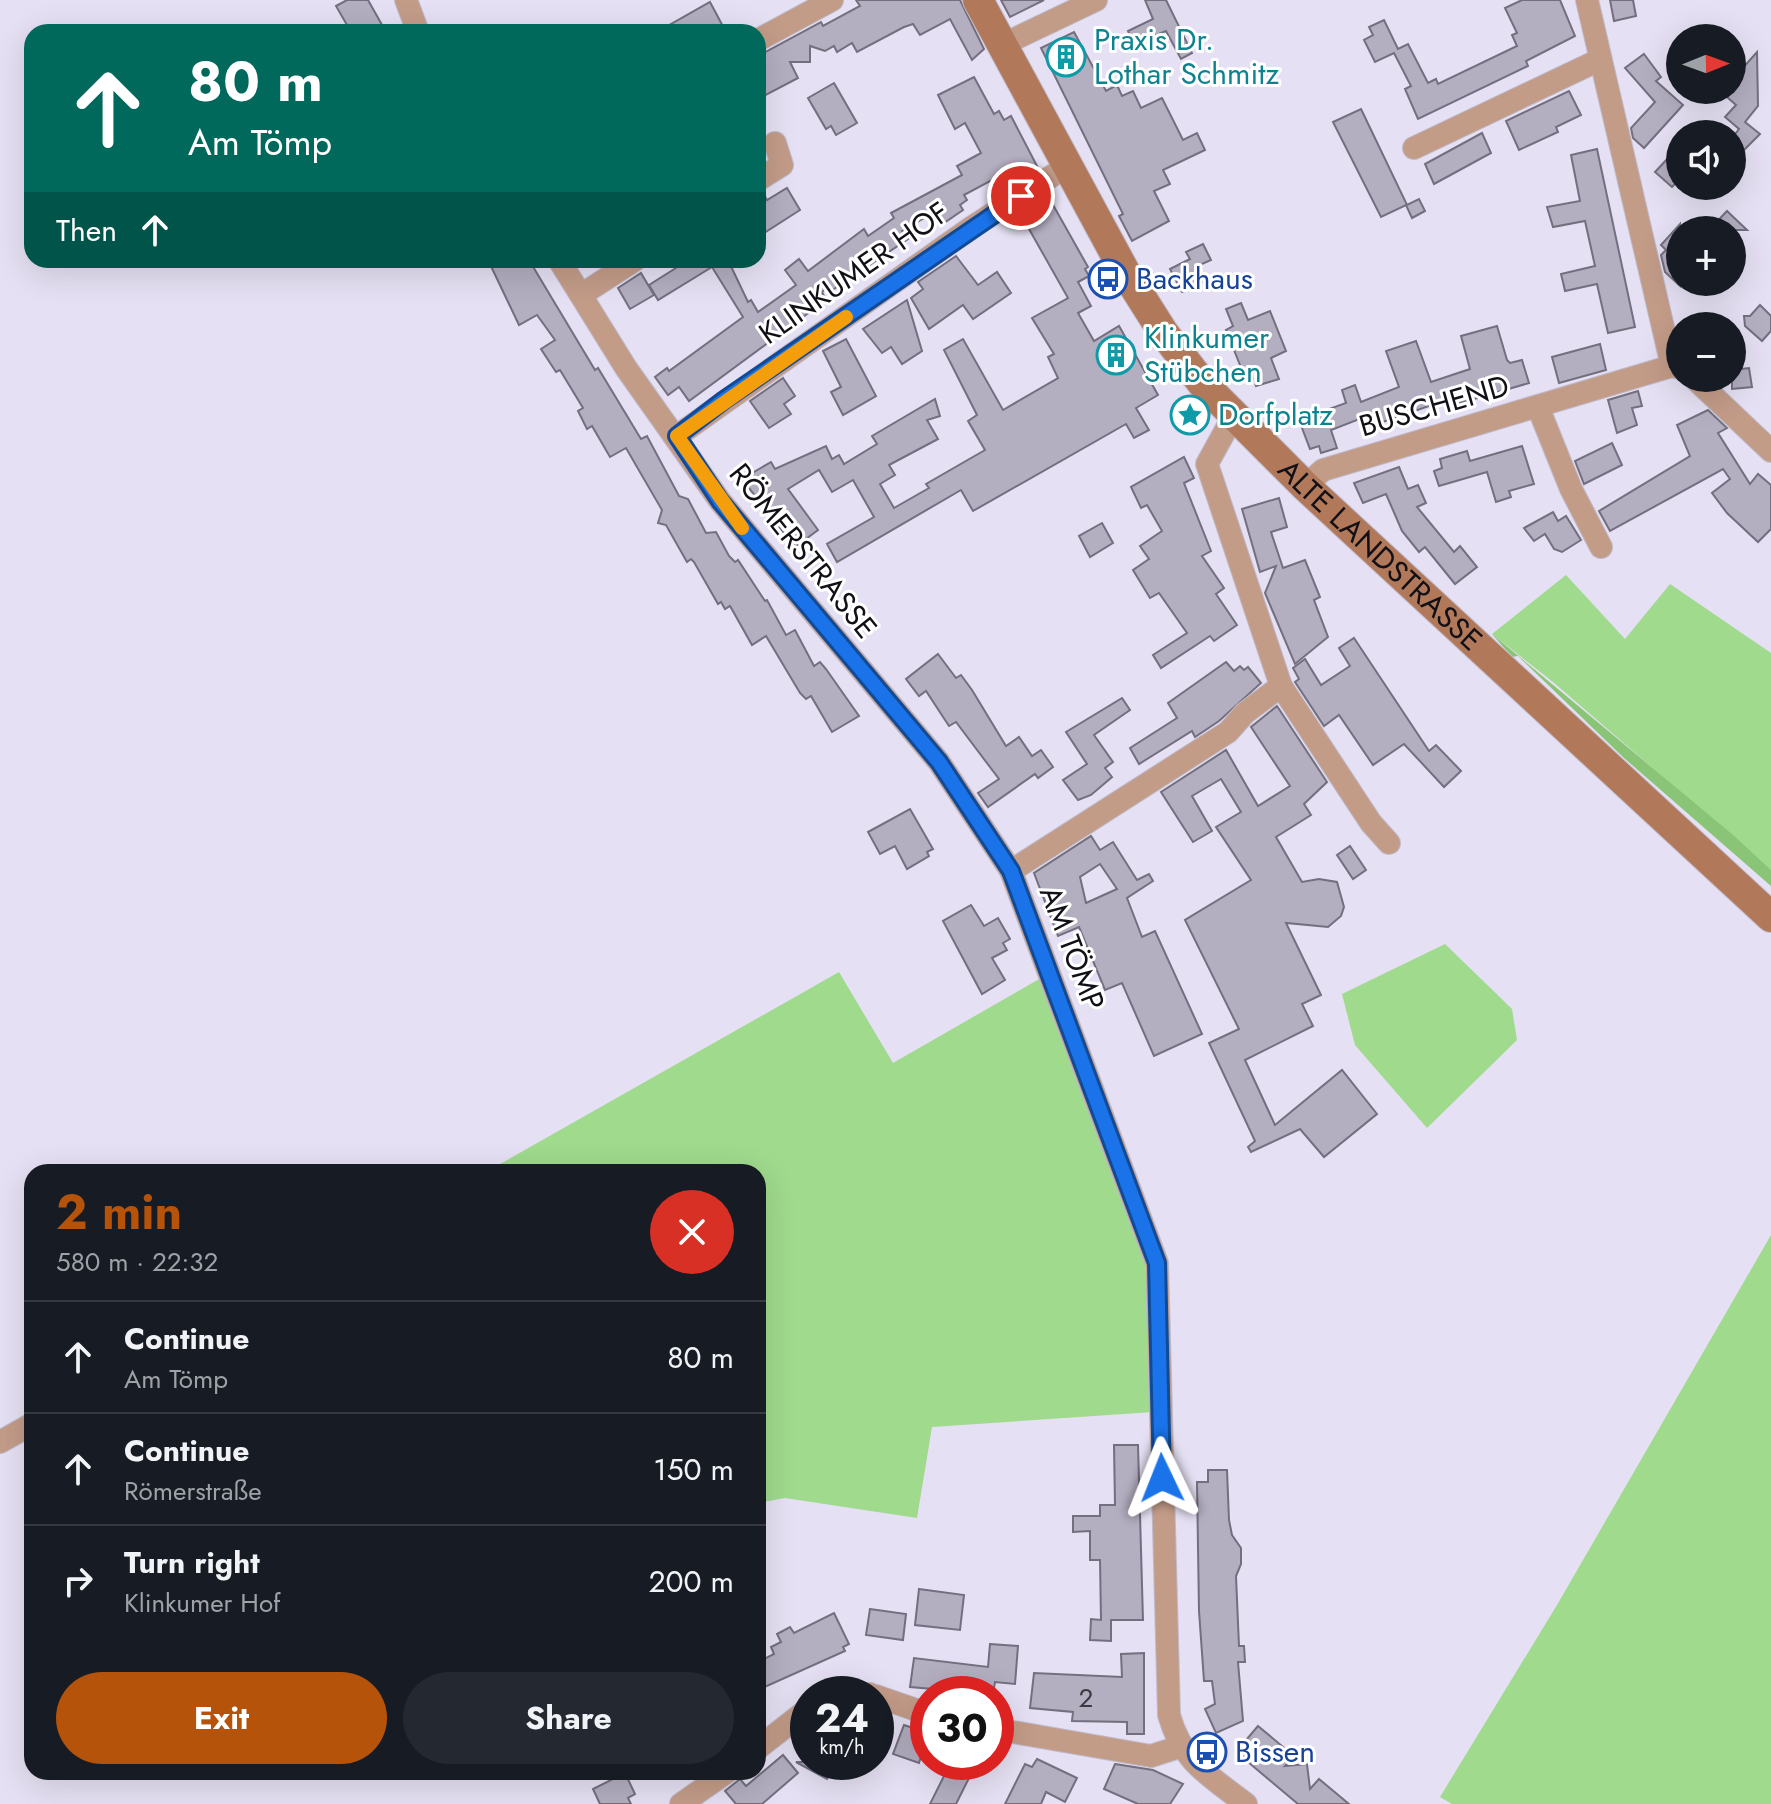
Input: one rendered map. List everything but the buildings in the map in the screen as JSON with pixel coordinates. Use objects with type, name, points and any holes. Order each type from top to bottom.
[{"type":"main road","name":"ALTE LANDSTRASSE","points":[[978,0],[1111,247],[1182,359],[1305,486],[1771,917]]},
{"type":"street","points":[[406,0],[415,24]]},
{"type":"street","points":[[766,36],[832,0]]},
{"type":"street","points":[[1002,45],[1096,0]]},
{"type":"street","points":[[1587,0],[1599,60],[1666,327]]},
{"type":"street","points":[[1414,148],[1599,60]]},
{"type":"street","points":[[766,175],[782,165],[775,143]]},
{"type":"street","name":"KLINKUMER HOF","points":[[677,436],[972,227],[1069,165]]},
{"type":"street","name":"RÖMERSTRASSE","points":[[564,268],[626,368],[677,436],[720,501],[939,762],[1011,871]]},
{"type":"street","points":[[581,295],[623,268]]},
{"type":"street","name":"BUSCHEND","points":[[1305,486],[1323,470],[1666,370]]},
{"type":"street","points":[[1709,392],[1771,451]]},
{"type":"street","name":"BUSCHEND","points":[[1538,407],[1571,489],[1601,547]]},
{"type":"street","points":[[1234,415],[1207,464],[1281,686],[1371,823],[1389,843]]},
{"type":"street","name":"AM TÖMP","points":[[1182,1746],[1169,1715],[1157,1263],[1011,871],[1228,732],[1245,713],[1281,686]]},
{"type":"street","points":[[0,1442],[24,1428]]},
{"type":"street","points":[[766,1742],[790,1723]]},
{"type":"street","points":[[1014,1732],[1151,1756],[1182,1746],[1222,1796],[1246,1804]]},
{"type":"street","points":[[681,1804],[716,1780]]},
{"type":"green space","points":[[1566,575],[1625,639],[1670,584],[1771,653],[1771,870],[1553,682],[1492,634]]},
{"type":"green space","points":[[1492,634],[1733,835],[1771,870],[1771,886],[1624,758],[1518,656],[1512,657]]},
{"type":"green space","points":[[1445,944],[1512,1009],[1517,1040],[1427,1128],[1355,1045],[1342,994]]},
{"type":"green space","points":[[839,972],[893,1063],[1041,978],[1145,1263],[1153,1412],[932,1427],[917,1518],[785,1498],[766,1502],[766,1164],[500,1164]]},
{"type":"green space","points":[[1771,1235],[1771,1804],[1452,1804],[1440,1797],[1557,1605]]},
{"type":"slow traffic","points":[[742,528],[677,436],[846,317]]},
{"type":"place","name":"Praxis Dr. Lothar Schmitz","points":[[1066,57]]},
{"type":"place","name":"Backhaus","points":[[1108,279]]},
{"type":"place","name":"Klinkumer Stübchen","points":[[1116,355]]},
{"type":"place","name":"Dorfplatz","points":[[1190,415]]},
{"type":"place","name":"Bissen","points":[[1207,1752]]},
{"type":"route","points":[[1021,196],[724,400],[677,436],[720,501],[939,762],[1011,871],[1157,1263],[1156,1324],[1162,1371],[1162,1478]]}]
